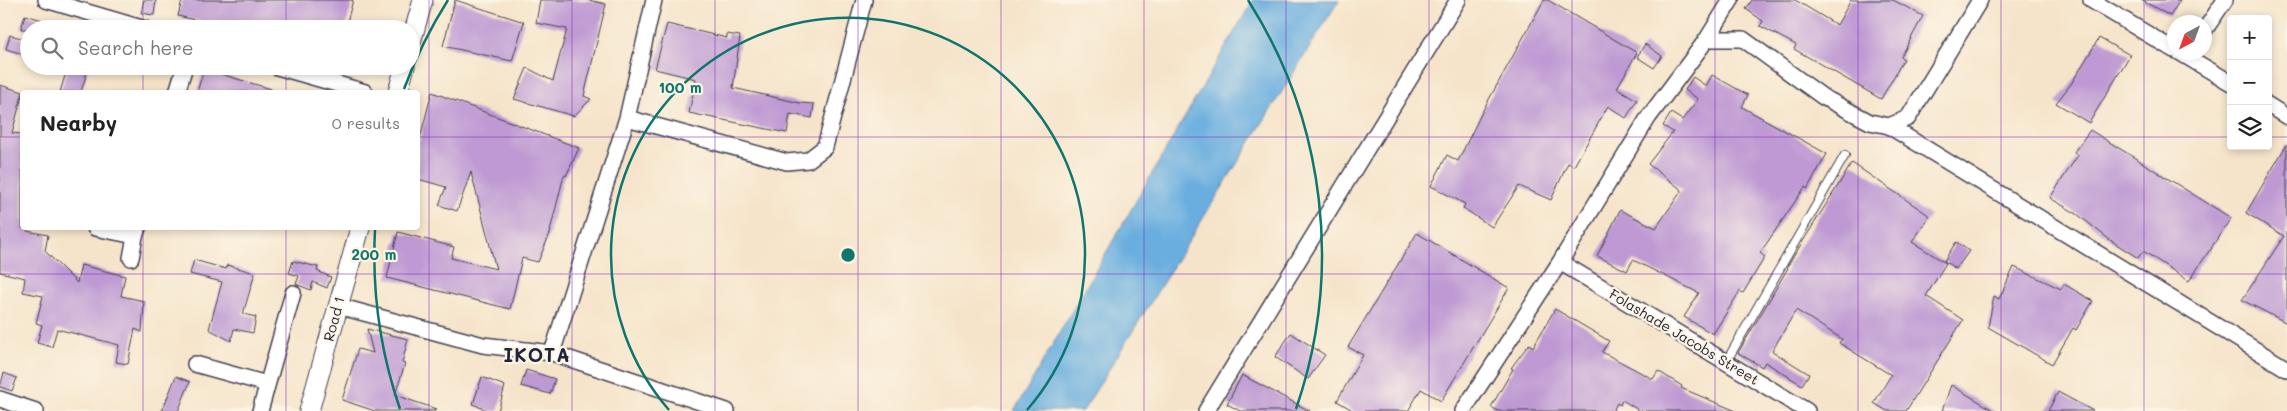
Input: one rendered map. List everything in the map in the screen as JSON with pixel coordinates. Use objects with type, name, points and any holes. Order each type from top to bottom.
[{"type":"street","points":[[46,0],[114,20]]},
{"type":"street","points":[[417,20],[423,0]]},
{"type":"street","points":[[552,353],[627,118],[654,0]]},
{"type":"street","points":[[627,118],[787,162],[808,160],[825,147],[864,0]]},
{"type":"street","points":[[1206,411],[1458,0]]},
{"type":"street","points":[[1463,411],[1560,262],[1648,118],[1707,39],[1731,0]]},
{"type":"street","points":[[1889,126],[1908,118],[1980,0]]},
{"type":"street","points":[[2091,0],[2167,44]]},
{"type":"street","points":[[2212,20],[2226,0]]},
{"type":"street","points":[[1707,39],[1743,39],[1823,97],[1870,122],[1889,126],[2287,369]]},
{"type":"street","points":[[2194,60],[2227,80]]},
{"type":"street","points":[[179,90],[183,75]]},
{"type":"street","points":[[306,75],[358,90]]},
{"type":"street","points":[[399,90],[403,75]]},
{"type":"street","points":[[2272,107],[2287,116]]},
{"type":"street","points":[[116,230],[137,232],[131,258]]},
{"type":"street","name":"Road 1","points":[[309,411],[359,230]]},
{"type":"street","name":"Folashade Jacobs Street","points":[[1560,262],[1807,411]]},
{"type":"street","points":[[260,411],[293,293]]},
{"type":"street","points":[[338,306],[483,344],[552,353],[727,411]]},
{"type":"street","points":[[196,364],[267,384]]},
{"type":"street","points":[[0,399],[36,411]]},
{"type":"lane","points":[[1726,362],[1845,155]]},
{"type":"water","points":[[1253,0],[1339,0],[1083,411],[1014,411]]},
{"type":"building","points":[[144,0],[156,0],[154,15],[141,13]]},
{"type":"building","points":[[182,0],[353,0],[347,20],[195,20],[178,16]]},
{"type":"building","points":[[455,0],[524,22],[512,61],[443,46]]},
{"type":"building","points":[[540,0],[588,0],[606,4],[584,96],[591,99],[574,116],[514,99],[527,68],[553,81],[567,29],[536,23]]},
{"type":"building","points":[[1544,0],[1548,0],[1637,53],[1617,88],[1637,100],[1626,118],[1608,106],[1574,166],[1568,163],[1551,200],[1519,186],[1492,227],[1463,208],[1465,204],[1431,186],[1447,155],[1458,161],[1482,112]]},
{"type":"building","points":[[1752,0],[1795,0],[1837,25],[1851,0],[1893,0],[1923,16],[1901,57],[1904,59],[1881,99],[1794,49],[1796,45],[1760,26],[1763,21],[1746,9]]},
{"type":"building","points":[[2141,0],[2180,0],[2171,15]]},
{"type":"building","points":[[25,15],[42,20],[24,20]]},
{"type":"building","points":[[667,24],[727,38],[727,34],[740,36],[733,88],[800,103],[814,104],[812,118],[790,114],[787,133],[689,113],[696,79],[655,69]]},
{"type":"building","points":[[10,35],[20,38],[20,53],[6,49]]},
{"type":"building","points":[[2099,38],[2130,55],[2089,123],[2056,103],[2071,84]]},
{"type":"building","points":[[1645,44],[1662,56],[1654,68],[1637,57]]},
{"type":"building","points":[[65,75],[86,75],[82,90],[61,90]]},
{"type":"building","points":[[202,75],[224,75],[271,89],[271,90],[198,90]]},
{"type":"building","points":[[1712,75],[1748,95],[1742,107],[1827,154],[1807,189],[1805,187],[1760,253],[1765,257],[1743,293],[1740,291],[1713,334],[1684,317],[1699,293],[1633,260],[1627,271],[1597,256],[1620,210],[1656,228],[1682,190],[1648,164],[1673,132],[1663,126],[1671,113],[1682,120],[1698,99],[1685,90],[1693,77],[1706,86]]},
{"type":"building","points":[[0,85],[20,91],[20,103],[12,133],[20,134],[20,230],[48,235],[45,251],[77,283],[81,265],[125,276],[121,296],[144,301],[142,332],[135,329],[128,364],[116,362],[119,345],[57,329],[52,347],[37,343],[42,325],[36,323],[43,296],[23,292],[25,278],[0,272]]},
{"type":"building","points":[[432,92],[579,148],[566,176],[564,175],[551,231],[538,262],[522,258],[510,309],[387,278],[398,232],[454,247],[451,258],[496,269],[471,172],[457,211],[439,205],[446,187],[420,180],[420,138]]},
{"type":"building","points":[[2090,130],[2231,218],[2189,281],[2143,251],[2138,258],[2110,240],[2077,214],[2050,198],[2078,155],[2074,152]]},
{"type":"building","points":[[2287,144],[2287,323],[2242,300],[2284,236],[2246,213]]},
{"type":"building","points":[[1852,163],[1930,216],[1912,242],[1946,263],[1926,296],[1963,320],[1906,411],[1887,411],[1874,403],[1891,375],[1839,343],[1842,339],[1796,310],[1772,351],[1809,374],[1802,385],[1765,362],[1762,367],[1738,353],[1787,267]]},
{"type":"building","points":[[1417,233],[1509,288],[1441,401],[1421,389],[1408,411],[1354,411],[1337,401],[1363,355],[1348,347]]},
{"type":"building","points":[[1956,242],[1969,251],[1956,269],[1944,261]]},
{"type":"building","points":[[194,260],[226,269],[227,265],[255,273],[243,314],[256,317],[253,333],[234,329],[231,341],[209,329],[222,282],[190,274]]},
{"type":"building","points":[[293,261],[318,267],[317,271],[331,277],[327,288],[313,282],[311,290],[296,284],[299,276],[289,273]]},
{"type":"building","points":[[2014,267],[2061,289],[2064,284],[2093,301],[2076,330],[2073,328],[2052,364],[1988,327],[1994,296],[1999,299]]},
{"type":"building","points":[[1555,309],[1609,341],[1602,352],[1653,379],[1658,371],[1682,386],[1681,388],[1736,411],[1640,411],[1622,400],[1620,405],[1617,403],[1613,411],[1498,411],[1491,407],[1513,369],[1511,368],[1529,344],[1533,347]]},
{"type":"building","points":[[367,329],[408,339],[402,363],[405,364],[395,395],[436,409],[435,411],[375,411],[342,400],[358,349],[373,353]]},
{"type":"building","points":[[1291,333],[1325,355],[1308,379],[1275,357]]},
{"type":"building","points":[[526,370],[555,379],[550,394],[521,386]]},
{"type":"building","points":[[4,373],[17,378],[12,391],[0,387]]},
{"type":"building","points":[[1242,375],[1310,411],[1240,411],[1227,404]]},
{"type":"building","points":[[176,376],[190,382],[178,411],[162,411]]},
{"type":"building","points":[[482,377],[505,386],[498,411],[488,411],[473,404]]},
{"type":"building","points":[[1951,385],[1995,411],[1942,411]]},
{"type":"building","points":[[2058,392],[2093,411],[2048,411]]},
{"type":"district","name":"IKOTA","points":[[537,355]]}]
